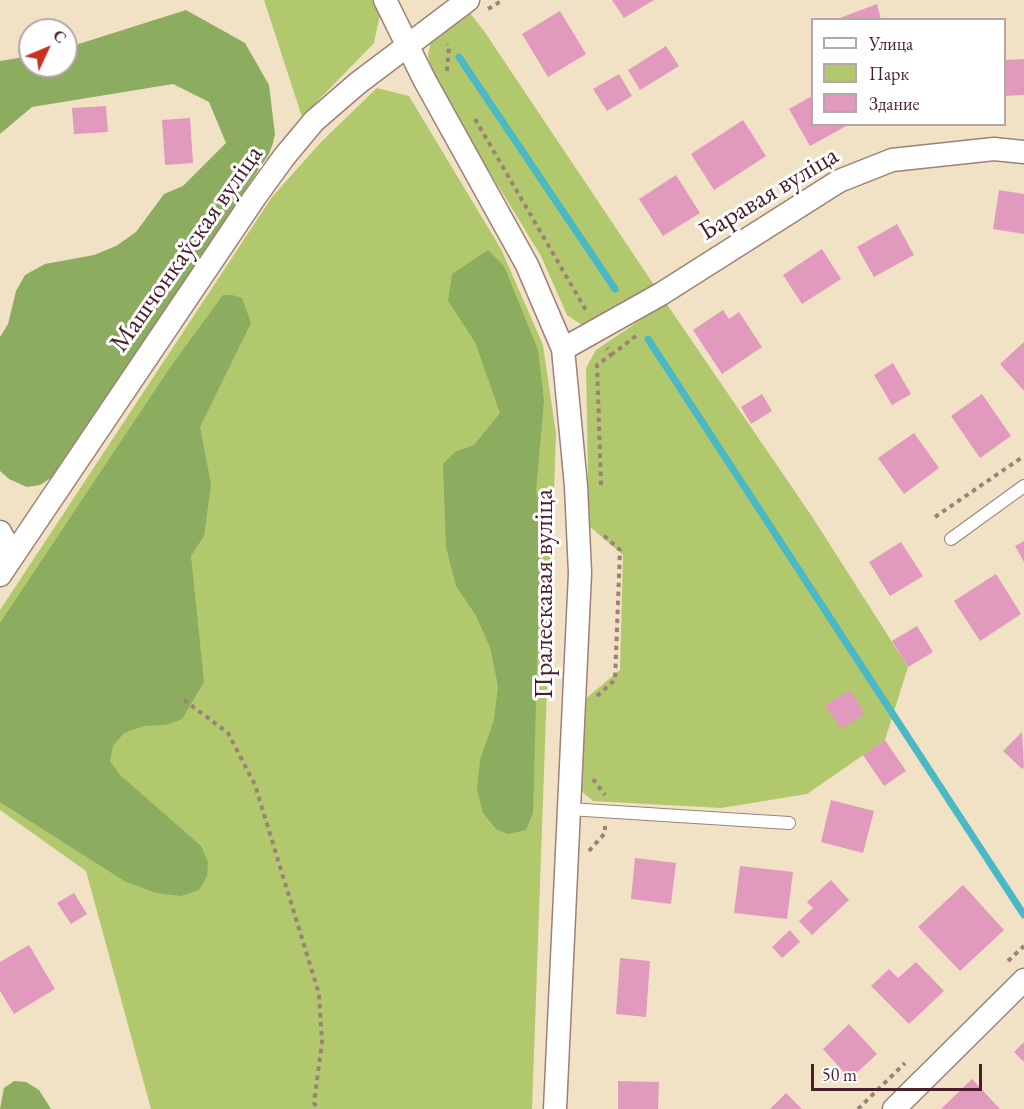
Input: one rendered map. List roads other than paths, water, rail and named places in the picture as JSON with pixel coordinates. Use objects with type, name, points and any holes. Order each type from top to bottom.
[{"type":"street","name":"Пралескавая вуліца","points":[[386,0],[408,46],[526,265],[563,349],[576,486],[580,573],[555,1109]]},
{"type":"street","name":"Машчонкаўская вуліца","points":[[6,565],[284,157],[314,121],[358,83],[468,0]]},
{"type":"street","name":"Баравая вуліца","points":[[563,349],[661,294],[839,181],[892,159],[994,149],[1024,152]]},
{"type":"street","points":[[0,532],[6,565]]},
{"type":"street","points":[[894,1109],[1024,980]]},
{"type":"lane","points":[[951,539],[1024,486]]},
{"type":"lane","points":[[569,809],[789,824]]},
{"type":"waterway","points":[[459,57],[615,289]]},
{"type":"waterway","points":[[648,339],[1024,915]]}]
